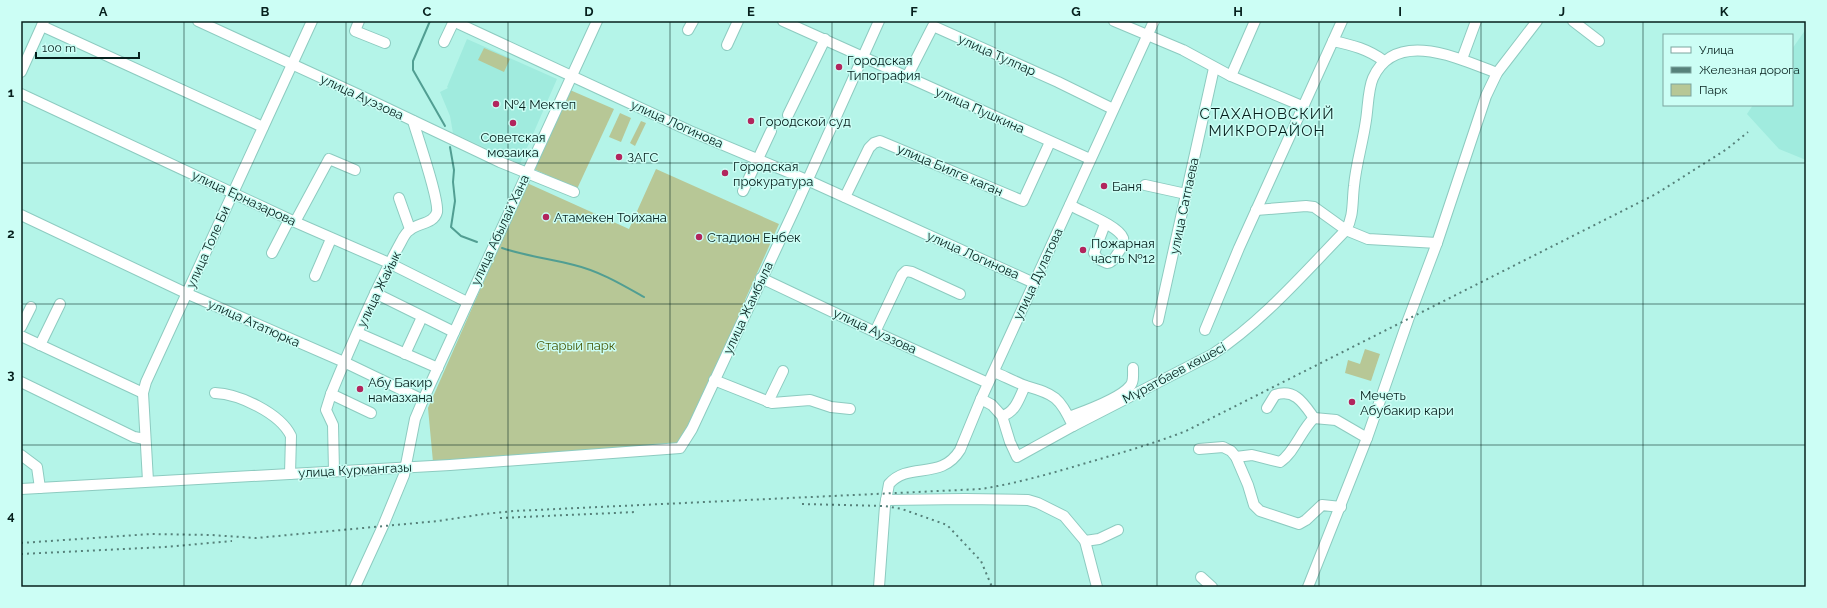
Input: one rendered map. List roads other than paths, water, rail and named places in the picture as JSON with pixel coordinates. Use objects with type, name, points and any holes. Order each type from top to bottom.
[{"type":"street","name":"улица Ауэзова","points":[[198,21],[526,173],[574,192]]},
{"type":"street","name":"улица Толе Би","points":[[148,481],[143,393],[151,371],[188,294],[233,192],[312,21]]},
{"type":"street","points":[[359,21],[355,31],[385,43]]},
{"type":"street","points":[[444,42],[453,21]]},
{"type":"street","name":"улица Логинова","points":[[453,21],[690,131],[806,180],[1034,283]]},
{"type":"street","name":"улица Абылай Хана","points":[[355,587],[383,526],[406,467],[415,419],[423,400],[597,21]]},
{"type":"street","points":[[727,45],[738,21]]},
{"type":"street","name":"улица Пушкина","points":[[783,21],[1090,160]]},
{"type":"street","name":"улица Жамбыла","points":[[685,442],[762,278],[879,21]]},
{"type":"street","points":[[1114,21],[1183,50],[1214,68],[1302,106]]},
{"type":"street","name":"улица Дулатова","points":[[886,500],[887,488],[892,481],[903,474],[938,468],[955,456],[960,450],[988,383],[1154,21]]},
{"type":"street","points":[[1231,76],[1255,21]]},
{"type":"street","name":"Мұратбаев көшесі","points":[[1205,330],[1302,106],[1342,21]]},
{"type":"street","points":[[1462,60],[1476,21]]},
{"type":"street","points":[[1573,21],[1598,41]]},
{"type":"street","points":[[1308,587],[1341,507],[1367,438],[1408,320],[1437,243],[1486,96],[1498,73],[1535,22]]},
{"type":"street","points":[[21,72],[43,24],[263,127]]},
{"type":"street","name":"улица Тулпар","points":[[907,77],[933,26],[1113,109]]},
{"type":"street","points":[[788,115],[825,39]]},
{"type":"street","points":[[1333,41],[1355,45],[1384,61]]},
{"type":"street","points":[[1346,230],[1352,218],[1354,185],[1365,129],[1372,80],[1384,61],[1394,56],[1423,49],[1462,60],[1498,73]]},
{"type":"street","name":"улица Сатпаева","points":[[1158,321],[1214,68]]},
{"type":"street","name":"улица Ерназарова","points":[[21,94],[233,192],[292,221],[389,264],[467,302]]},
{"type":"street","points":[[399,198],[410,229],[432,220],[436,215],[437,208],[413,121]]},
{"type":"street","points":[[743,191],[759,160],[771,131]]},
{"type":"street","name":"улица Билге каган","points":[[845,198],[869,148],[874,143],[880,141],[1023,201],[1050,142]]},
{"type":"street","points":[[272,254],[329,159],[355,170]]},
{"type":"street","points":[[1145,185],[1186,194]]},
{"type":"street","points":[[1070,205],[1105,224]]},
{"type":"street","points":[[1256,210],[1306,206],[1314,207],[1346,230],[1368,239],[1437,243]]},
{"type":"street","name":"улица Ататюрка","points":[[21,215],[188,294],[344,362],[423,400]]},
{"type":"street","name":"улица Жайык","points":[[334,471],[333,425],[326,406],[375,293],[389,264],[410,229]]},
{"type":"street","name":"Мұратбаев көшесі","points":[[1002,416],[1010,442],[1017,457],[1071,422],[1213,354],[1233,341],[1259,318],[1346,230]]},
{"type":"street","points":[[316,276],[331,239]]},
{"type":"street","points":[[875,332],[902,275],[906,271],[912,272],[960,294]]},
{"type":"street","name":"улица Ауэзова","points":[[762,278],[875,332],[988,383]]},
{"type":"street","points":[[375,293],[454,332]]},
{"type":"street","points":[[40,345],[60,304]]},
{"type":"street","points":[[21,327],[31,307]]},
{"type":"street","points":[[405,354],[422,317]]},
{"type":"street","points":[[358,333],[438,368]]},
{"type":"street","points":[[21,336],[143,393]]},
{"type":"street","points":[[994,372],[1025,386],[1051,394],[1055,397],[1071,422],[1131,386],[1134,379],[1133,368]]},
{"type":"street","points":[[768,402],[783,372]]},
{"type":"street","points":[[714,380],[768,402],[783,403],[810,400],[831,407],[850,409]]},
{"type":"street","points":[[21,382],[134,437],[145,439]]},
{"type":"street","points":[[981,399],[992,405],[1002,416],[1008,414],[1015,407],[1025,386]]},
{"type":"street","points":[[1266,408],[1275,395],[1287,392],[1295,395],[1301,400],[1314,418],[1336,420],[1367,438]]},
{"type":"street","points":[[215,393],[232,395],[257,406],[270,414],[288,431],[291,436],[290,474]]},
{"type":"street","points":[[331,394],[371,412]]},
{"type":"street","points":[[1236,457],[1252,455],[1280,462],[1307,425],[1314,418]]},
{"type":"street","name":"улица Курмангазы","points":[[21,489],[406,467],[676,449],[680,448],[685,442]]},
{"type":"street","points":[[1199,449],[1222,447],[1231,451],[1236,457],[1248,485],[1254,505],[1260,511],[1296,524],[1306,520],[1322,505],[1341,507]]},
{"type":"street","points":[[21,455],[37,466],[40,488]]},
{"type":"street","points":[[879,587],[886,500],[965,499],[1028,500],[1038,503],[1064,516],[1085,541],[1096,587]]},
{"type":"street","points":[[1085,541],[1099,539],[1118,530]]},
{"type":"street","points":[[1201,577],[1212,587]]},
{"type":"waterway","points":[[430,21],[413,61],[413,70],[445,126]]},
{"type":"waterway","points":[[450,147],[454,170],[453,182],[455,201],[451,227],[461,236],[477,242]]},
{"type":"waterway","points":[[502,248],[592,271],[610,278],[644,297]]},
{"type":"railway","points":[[21,543],[151,534],[211,535],[256,538],[438,521],[514,511],[981,489],[995,487],[1128,451],[1186,431],[1656,194],[1727,149],[1748,132]]},
{"type":"railway","points":[[802,504],[885,506],[902,509],[947,525],[981,561],[992,587]]},
{"type":"railway","points":[[500,518],[636,512]]},
{"type":"railway","points":[[21,554],[165,547],[232,541]]},
{"type":"place","name":"Городская Типография","points":[[839,67]]},
{"type":"place","name":"№4 Мектеп","points":[[496,104]]},
{"type":"place","name":"Городской суд","points":[[751,121]]},
{"type":"place","name":"Советская мозаика","points":[[513,123]]},
{"type":"place","name":"ЗАГС","points":[[619,157]]},
{"type":"place","name":"Городская прокуратура","points":[[725,173]]},
{"type":"place","name":"Баня","points":[[1104,186]]},
{"type":"place","name":"Атамекен Тойхана","points":[[546,217]]},
{"type":"place","name":"Стадион Енбек","points":[[699,237]]},
{"type":"place","name":"Пожарная часть №12","points":[[1083,250]]},
{"type":"place","name":"Абу Бакир намазхана","points":[[360,389]]},
{"type":"place","name":"Мечеть Абубакир кари","points":[[1352,402]]},
{"type":"district","name":"СТАХАНОВСКИЙ МИКРОРАЙОН","points":[[1267,122]]},
{"type":"park label","name":"Старый парк","points":[[576,345]]}]
